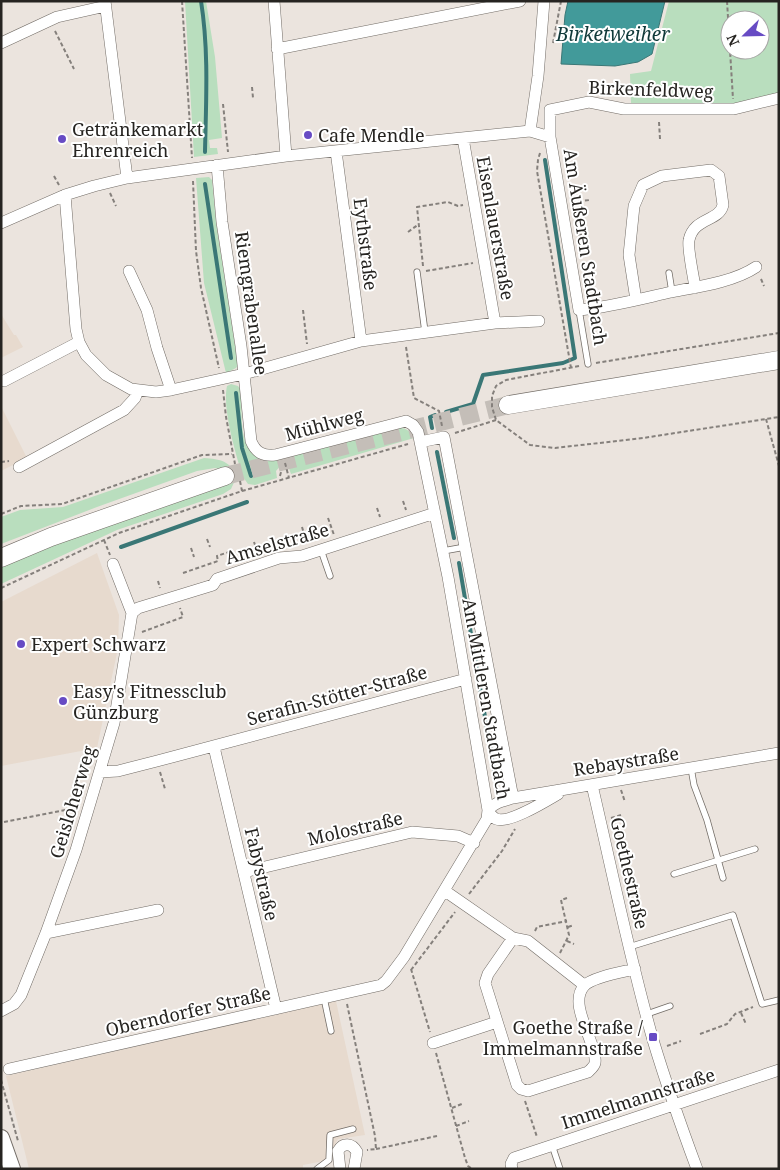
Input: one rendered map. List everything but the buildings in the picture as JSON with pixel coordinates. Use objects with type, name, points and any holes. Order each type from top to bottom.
[{"type":"main road","points":[[508,405],[779,360]]},
{"type":"main road","points":[[1,558],[51,537],[233,474]]},
{"type":"street","points":[[274,1],[286,156]]},
{"type":"street","points":[[277,49],[498,3],[520,1]]},
{"type":"street","points":[[1,223],[64,195],[127,178],[286,156],[530,131],[544,1]]},
{"type":"street","points":[[1,43],[57,17],[106,4],[127,178]]},
{"type":"street","name":"Birkenfeldweg","points":[[550,110],[589,102],[624,109],[734,109],[779,98]]},
{"type":"street","points":[[534,104],[550,110],[546,135]]},
{"type":"street","name":"Am Äußeren Stadtbach","points":[[530,131],[546,135],[562,204],[579,310]]},
{"type":"street","name":"Eisenlauerstraße","points":[[463,138],[495,324]]},
{"type":"street","name":"Eythstraße","points":[[336,151],[361,341]]},
{"type":"street","name":"Riemgrabenallee","points":[[217,165],[222,222],[244,374],[251,441],[254,447]]},
{"type":"street","points":[[636,300],[629,255],[634,206],[643,185],[662,176],[711,170],[719,176],[723,205],[717,215],[697,225],[688,241],[695,288]]},
{"type":"street","points":[[64,195],[73,277],[76,328],[79,342],[86,356],[106,376],[117,383],[138,390],[156,392],[222,379],[361,341],[495,324],[540,321]]},
{"type":"street","points":[[579,310],[598,308],[695,288],[745,274],[756,267]]},
{"type":"street","points":[[129,271],[147,310],[171,390]]},
{"type":"street","points":[[4,381],[79,342]]},
{"type":"street","points":[[19,467],[124,410],[135,398],[138,390]]},
{"type":"street","name":"Am Mittleren Stadtbach","points":[[374,988],[386,981],[406,955],[474,843],[487,819],[488,810],[443,551],[418,432],[414,425],[406,421]]},
{"type":"street","name":"Mühlweg","points":[[254,447],[263,455],[275,455],[406,421]]},
{"type":"street","points":[[420,442],[444,437]]},
{"type":"street","name":"Am Mittleren Stadtbach","points":[[444,437],[513,798]]},
{"type":"street","name":"Amselstraße","points":[[132,613],[138,608],[213,585],[217,579],[279,558],[302,556],[435,513]]},
{"type":"street","points":[[113,564],[132,613]]},
{"type":"street","name":"Geisloherweg","points":[[1,1011],[14,1004],[21,995],[76,850],[116,716],[132,613]]},
{"type":"street","name":"Serafin-Stötter-Straße","points":[[100,772],[118,771],[157,762],[466,678]]},
{"type":"street","name":"Fabystraße","points":[[214,747],[276,1009]]},
{"type":"street","name":"Rebaystraße","points":[[566,789],[523,812],[503,820],[497,820],[491,816],[488,810],[492,805],[513,798],[566,789],[592,785],[779,753]]},
{"type":"street","name":"Goethestraße","points":[[592,785],[629,946],[656,1050],[697,1169]]},
{"type":"street","name":"Molostraße","points":[[244,872],[412,832],[458,836],[474,843]]},
{"type":"street","points":[[445,891],[513,938],[528,941],[584,985]]},
{"type":"street","points":[[46,933],[158,910]]},
{"type":"street","points":[[513,938],[488,974],[485,983],[517,1085],[522,1090],[528,1091],[588,1072],[592,1068],[595,1063],[594,1056],[580,1007],[579,994],[584,985],[592,980],[635,969]]},
{"type":"street","name":"Oberndorfer Straße","points":[[9,1069],[374,988]]},
{"type":"street","points":[[433,1043],[497,1022]]},
{"type":"street","name":"Immelmannstraße","points":[[512,1166],[514,1158],[779,1070]]},
{"type":"street","points":[[1,1138],[12,1169]]},
{"type":"street","points":[[336,1162],[338,1151],[344,1145],[350,1145],[357,1152],[354,1169]]},
{"type":"lane","points":[[417,272],[425,332]]},
{"type":"lane","points":[[669,273],[672,292]]},
{"type":"lane","name":"Am Äußeren Stadtbach","points":[[579,310],[588,364]]},
{"type":"lane","points":[[443,551],[465,547]]},
{"type":"lane","points":[[316,551],[330,576]]},
{"type":"lane","name":"Rebaystraße","points":[[691,768],[694,785],[707,820],[723,878]]},
{"type":"lane","points":[[674,874],[755,849]]},
{"type":"lane","points":[[629,946],[733,915],[762,1004],[779,1000]]},
{"type":"lane","points":[[324,998],[331,1031]]},
{"type":"lane","points":[[647,1014],[670,1006]]},
{"type":"lane","points":[[317,1169],[336,1162],[330,1135],[352,1129]]},
{"type":"lane","points":[[546,1147],[560,1169]]},
{"type":"path","points":[[182,1],[196,251],[201,288],[222,379],[233,454],[233,474],[242,491]]},
{"type":"path","points":[[727,1],[734,109]]},
{"type":"path","points":[[49,21],[74,69]]},
{"type":"path","points":[[252,87],[253,98]]},
{"type":"path","points":[[223,104],[229,163]]},
{"type":"path","points":[[658,108],[660,139]]},
{"type":"path","points":[[546,135],[538,160],[538,171],[571,368]]},
{"type":"path","points":[[562,204],[590,200]]},
{"type":"path","points":[[474,203],[458,206],[448,202],[416,207],[424,271],[484,261]]},
{"type":"path","points":[[408,232],[419,224]]},
{"type":"path","points":[[302,310],[309,356]]},
{"type":"path","points":[[779,333],[588,364],[506,380],[496,386],[492,396],[492,408],[496,420],[530,445],[555,448],[643,438],[779,417]]},
{"type":"path","points":[[404,335],[414,398],[438,411],[444,437],[496,420]]},
{"type":"path","points":[[766,419],[779,466]]},
{"type":"path","points":[[1,588],[119,533],[242,491],[404,444],[420,442]]},
{"type":"path","points":[[1,514],[21,506],[62,504],[202,455],[233,454]]},
{"type":"path","points":[[328,518],[337,544]]},
{"type":"path","points":[[302,527],[316,551]]},
{"type":"path","points":[[207,539],[210,547]]},
{"type":"path","points":[[191,548],[194,557]]},
{"type":"path","points":[[183,573],[218,561],[217,556],[229,552]]},
{"type":"path","points":[[142,632],[183,617],[176,596]]},
{"type":"path","points":[[157,762],[165,789]]},
{"type":"path","points":[[4,822],[78,807]]},
{"type":"path","points":[[411,970],[502,851],[519,824]]},
{"type":"path","points":[[555,962],[569,935],[561,900],[566,898]]},
{"type":"path","points":[[528,941],[537,927],[567,920]]},
{"type":"path","points":[[568,927],[574,925]]},
{"type":"path","points":[[567,941],[574,944]]},
{"type":"path","points":[[406,955],[468,1166],[472,1169]]},
{"type":"path","points":[[345,994],[376,1149]]},
{"type":"path","points":[[700,1034],[728,1024],[735,1014],[762,1004]]},
{"type":"path","points":[[741,1012],[746,1024]]},
{"type":"path","points":[[656,1050],[681,1041]]},
{"type":"path","points":[[1,1080],[18,1142]]},
{"type":"path","points":[[522,1090],[546,1147]]},
{"type":"path","points":[[451,1108],[464,1103]]},
{"type":"path","points":[[456,1126],[469,1121]]},
{"type":"path","points":[[357,1152],[437,1136]]},
{"type":"shaded area","points":[[1,314],[23,347],[1,358]]},
{"type":"shaded area","points":[[1,406],[27,458],[1,471]]},
{"type":"shaded area","points":[[97,553],[119,615],[118,648],[97,748],[1,766],[1,602]]},
{"type":"shaded area","points":[[336,1001],[365,1135],[338,1139],[329,1160],[303,1165],[303,1169],[29,1169],[6,1076]]},
{"type":"green space","points":[[185,1],[206,1],[215,57],[222,138],[209,140],[210,148],[217,148],[218,154],[194,157]]},
{"type":"green space","points":[[669,1],[779,1],[779,94],[736,105],[631,103],[630,74],[651,71]]},
{"type":"green space","points":[[209,177],[212,180],[216,222],[238,365],[226,373],[204,283],[196,178]]},
{"type":"green space","points":[[231,384],[238,386],[241,390],[242,427],[248,448],[255,455],[265,459],[280,459],[281,465],[276,471],[277,478],[255,485],[248,484],[243,477],[230,432],[226,407],[227,386]]},
{"type":"green space","points":[[396,427],[406,429],[414,438],[291,474],[285,457]]},
{"type":"green space","points":[[204,458],[220,460],[232,468],[236,478],[231,489],[223,494],[117,530],[1,584],[1,564],[223,470],[215,468],[197,471],[1,544],[1,517],[20,510],[63,507]]},
{"type":"water","name":"Birketweiher","points":[[568,1],[665,1],[652,54],[638,62],[615,66],[561,64]]},
{"type":"waterway","points":[[201,1],[206,58],[205,152]]},
{"type":"waterway","points":[[446,412],[473,404],[483,375],[563,363],[575,358],[545,160]]},
{"type":"waterway","points":[[205,184],[231,358]]},
{"type":"waterway","points":[[236,393],[242,448],[251,476]]},
{"type":"waterway","points":[[432,428],[430,417],[435,415]]},
{"type":"waterway","points":[[437,452],[454,538]]},
{"type":"waterway","points":[[121,547],[247,502]]},
{"type":"waterway","points":[[459,563],[496,782]]},
{"type":"tunnel","points":[[225,476],[508,405]]},
{"type":"place","name":"Cafe Mendle","points":[[308,135]]},
{"type":"place","name":"Getränkemarkt Ehrenreich","points":[[62,139]]},
{"type":"place","name":"Expert Schwarz","points":[[21,644]]},
{"type":"place","name":"Easy's Fitnessclub Günzburg","points":[[63,701]]},
{"type":"place","name":"Goethe Straße / Immelmannstraße","points":[[653,1037]]}]
